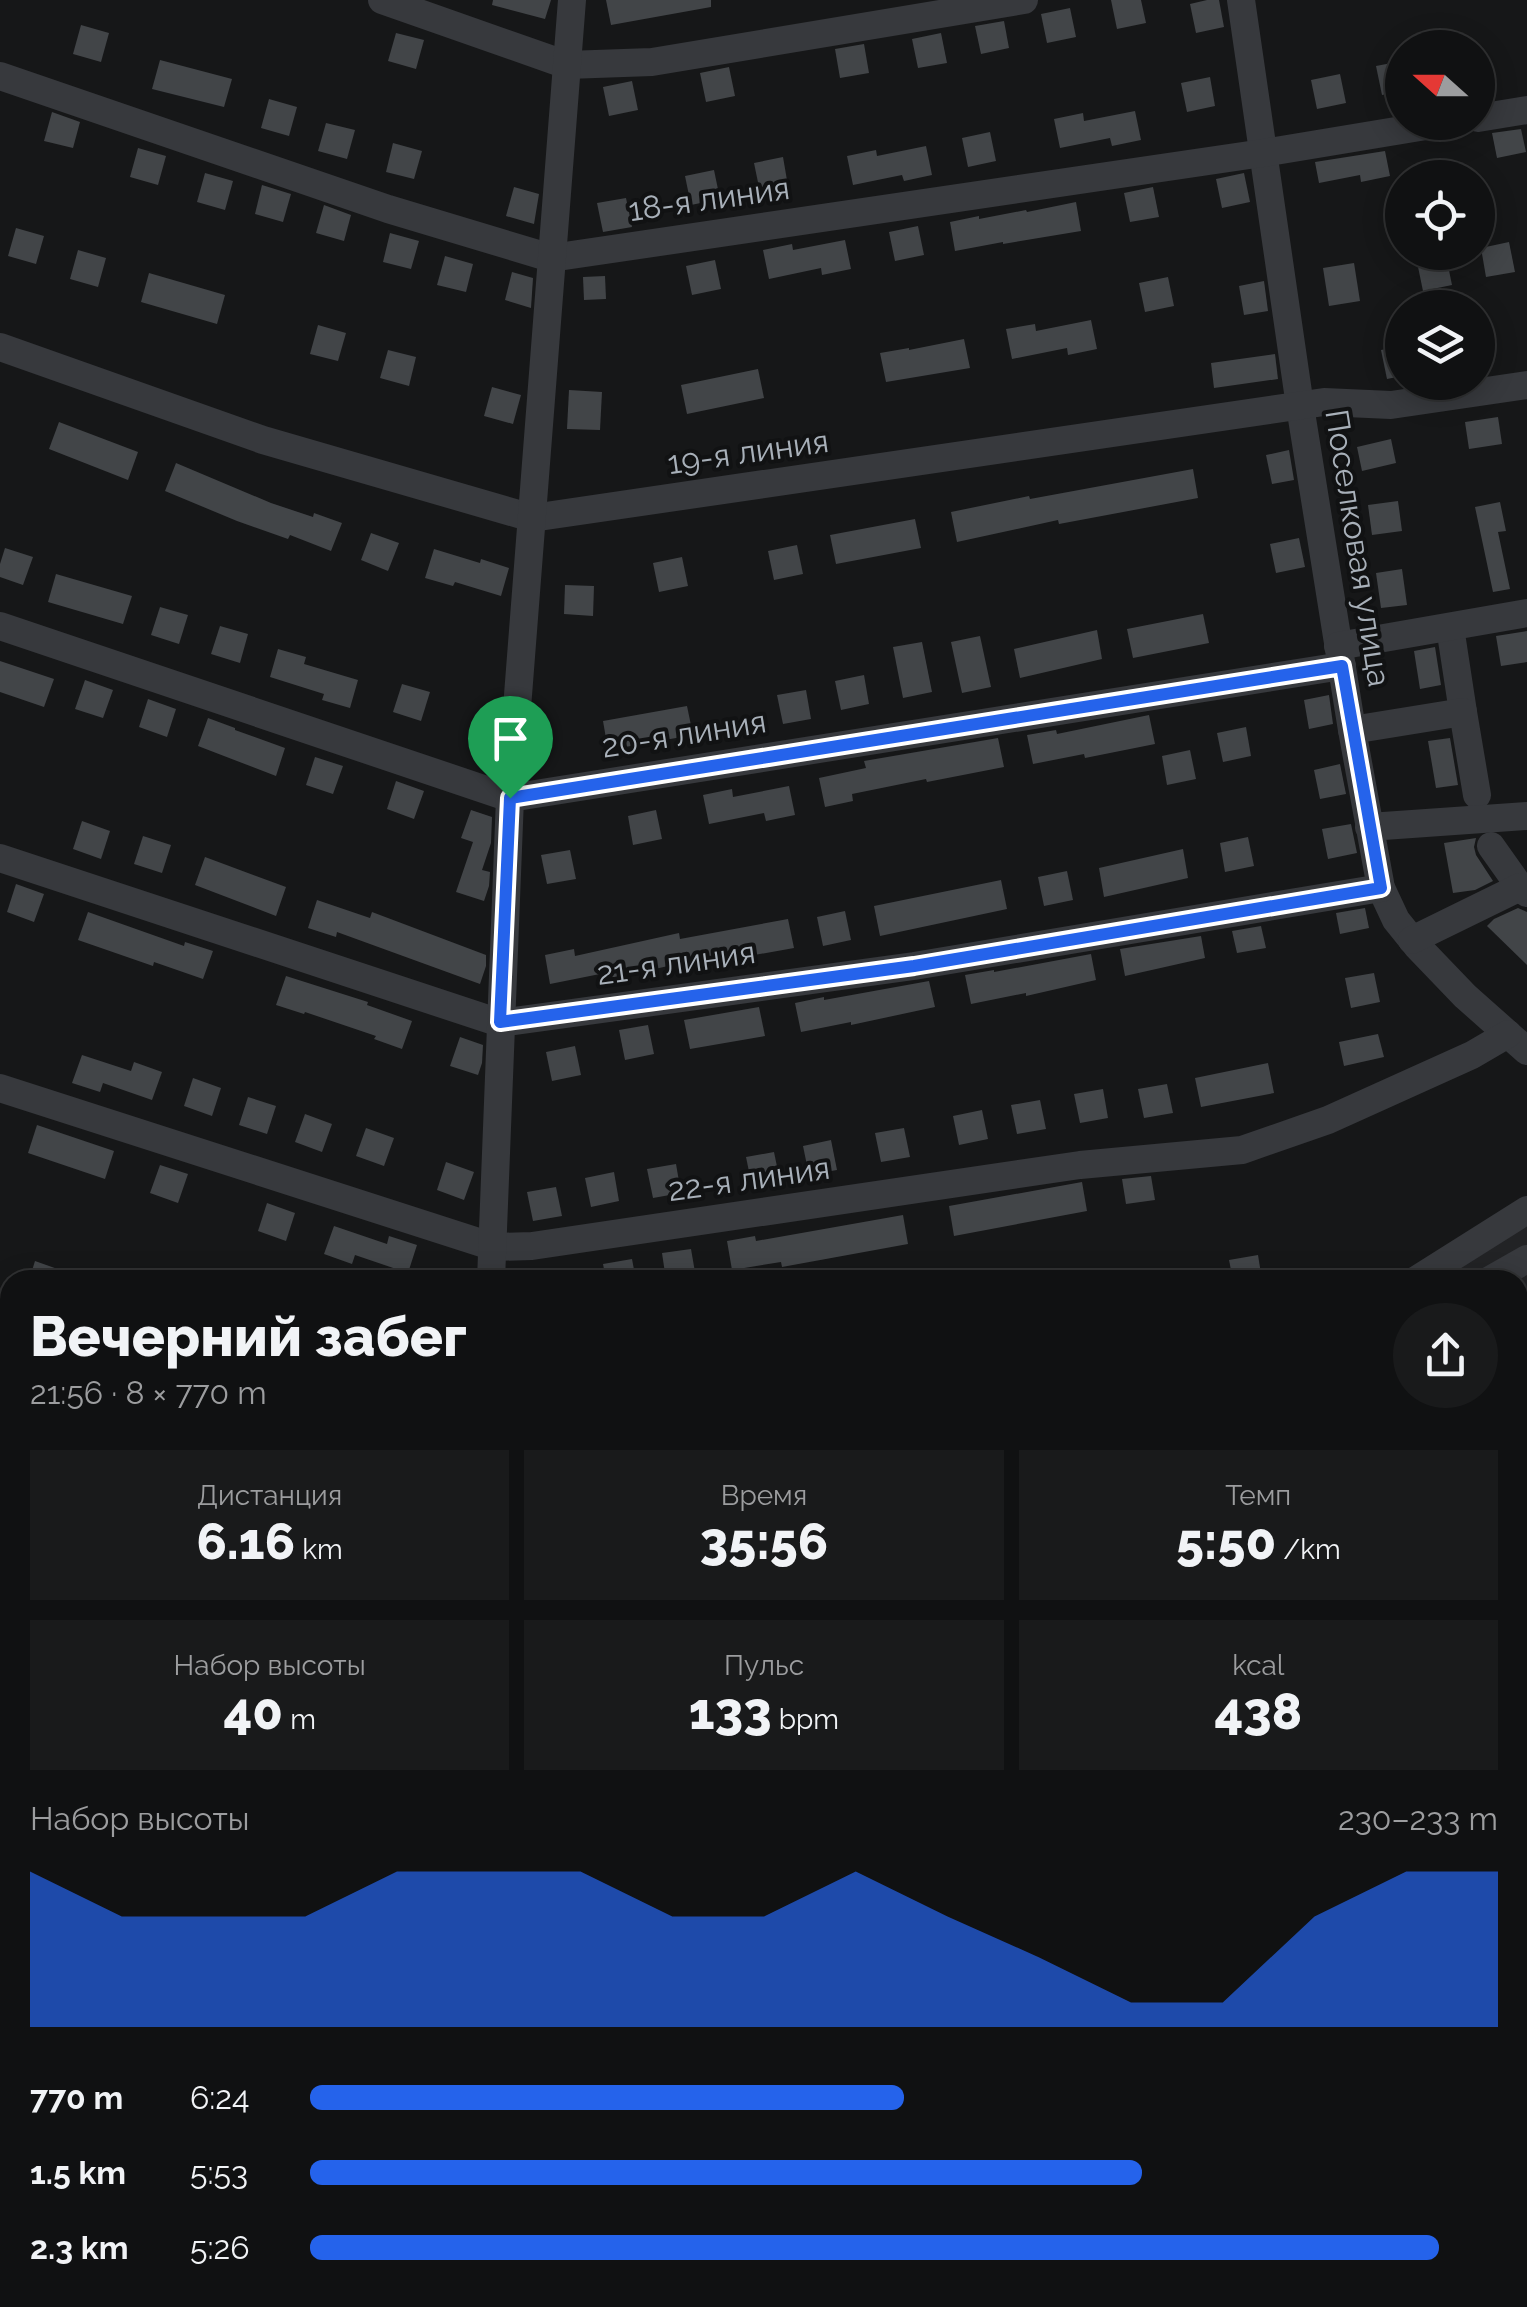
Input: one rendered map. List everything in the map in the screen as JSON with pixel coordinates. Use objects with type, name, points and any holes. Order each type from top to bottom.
[{"type":"street","points":[[382,0],[568,64],[652,62],[1024,0]]},
{"type":"street","points":[[492,1270],[510,798],[572,0]]},
{"type":"street","name":"Поселковая улица","points":[[1241,0],[1300,406],[1381,888],[1396,920],[1412,940],[1464,996],[1518,1042]]},
{"type":"street","name":"18-я линия","points":[[0,76],[388,209],[551,258],[1385,133]]},
{"type":"street","points":[[1495,115],[1527,110]]},
{"type":"street","name":"19-я линия","points":[[0,347],[263,440],[532,518],[1324,402],[1391,404],[1527,386]]},
{"type":"street","name":"20-я линия","points":[[0,626],[510,798],[1340,656],[1450,626],[1527,614]]},
{"type":"street","points":[[1450,626],[1477,795]]},
{"type":"street","points":[[1352,730],[1462,712]]},
{"type":"street","points":[[1370,827],[1527,816]]},
{"type":"street","points":[[1412,940],[1523,890],[1490,846]]},
{"type":"street","name":"21-я линия","points":[[0,858],[500,1022],[914,966],[1381,888]]},
{"type":"street","name":"22-я линия","points":[[0,1088],[494,1247],[532,1246],[1080,1164],[1242,1150],[1328,1120],[1472,1055],[1518,1042]]},
{"type":"street","points":[[1432,1270],[1527,1210]]},
{"type":"street","points":[[1486,1236],[1508,1270]]},
{"type":"shaded area","points":[[1527,1204],[1527,1270],[1430,1270]]},
{"type":"building","points":[[493,0],[551,0],[545,19],[492,5]]},
{"type":"building","points":[[606,0],[711,0],[711,7],[611,25]]},
{"type":"building","points":[[1111,0],[1141,0],[1146,23],[1117,29]]},
{"type":"building","points":[[1219,0],[1224,27],[1196,33],[1190,4]]},
{"type":"building","points":[[1070,8],[1076,37],[1047,43],[1041,14]]},
{"type":"building","points":[[1004,21],[1009,48],[981,54],[975,26]]},
{"type":"building","points":[[81,25],[109,33],[101,62],[73,54]]},
{"type":"building","points":[[396,33],[424,40],[416,69],[388,61]]},
{"type":"building","points":[[941,33],[947,63],[918,68],[912,39]]},
{"type":"building","points":[[864,44],[869,73],[840,78],[835,49]]},
{"type":"building","points":[[160,60],[232,79],[224,107],[152,89]]},
{"type":"building","points":[[1385,64],[1385,94],[1382,95],[1376,66]]},
{"type":"building","points":[[729,67],[735,96],[706,102],[700,73]]},
{"type":"building","points":[[1340,74],[1346,103],[1317,109],[1311,80]]},
{"type":"building","points":[[1210,77],[1215,106],[1187,112],[1181,83]]},
{"type":"building","points":[[632,81],[638,110],[609,116],[603,87]]},
{"type":"building","points":[[269,99],[297,107],[289,136],[261,128]]},
{"type":"building","points":[[1135,111],[1141,140],[1112,146],[1110,138],[1060,148],[1054,119],[1083,113],[1084,121]]},
{"type":"building","points":[[52,112],[80,122],[73,148],[44,141]]},
{"type":"building","points":[[326,123],[355,130],[347,159],[318,151]]},
{"type":"building","points":[[1521,129],[1526,152],[1497,158],[1495,133]]},
{"type":"building","points":[[990,132],[996,161],[968,167],[962,138]]},
{"type":"building","points":[[393,143],[422,151],[414,179],[386,172]]},
{"type":"building","points":[[926,146],[932,175],[904,181],[902,175],[853,185],[847,156],[876,150],[877,156]]},
{"type":"building","points":[[138,148],[166,156],[158,185],[130,177]]},
{"type":"building","points":[[1385,151],[1387,160],[1385,177],[1361,182],[1360,175],[1319,183],[1315,162]]},
{"type":"building","points":[[783,157],[788,186],[760,192],[754,163]]},
{"type":"building","points":[[714,170],[720,199],[691,205],[685,176]]},
{"type":"building","points":[[205,173],[233,181],[225,210],[197,202]]},
{"type":"building","points":[[1244,173],[1250,202],[1222,208],[1216,179]]},
{"type":"building","points":[[262,185],[291,194],[283,222],[255,214]]},
{"type":"building","points":[[514,187],[539,194],[534,224],[506,216]]},
{"type":"building","points":[[1153,187],[1159,217],[1130,222],[1124,193]]},
{"type":"building","points":[[626,198],[632,227],[603,232],[597,203]]},
{"type":"building","points":[[1076,202],[1081,231],[955,251],[950,222]]},
{"type":"building","points":[[324,205],[351,215],[344,241],[316,233]]},
{"type":"building","points":[[918,226],[924,255],[895,261],[889,232]]},
{"type":"building","points":[[16,228],[44,236],[36,264],[8,256]]},
{"type":"building","points":[[390,233],[419,241],[411,269],[383,262]]},
{"type":"building","points":[[845,240],[851,269],[822,275],[821,268],[769,279],[763,250],[792,244],[793,250]]},
{"type":"building","points":[[1509,242],[1515,272],[1486,277],[1485,270],[1495,270],[1495,245]]},
{"type":"building","points":[[78,250],[106,258],[98,287],[70,279]]},
{"type":"building","points":[[445,256],[473,264],[466,292],[437,285]]},
{"type":"building","points":[[715,260],[721,289],[692,295],[686,266]]},
{"type":"building","points":[[1354,263],[1360,301],[1329,306],[1323,268]]},
{"type":"building","points":[[1419,270],[1449,270],[1452,285],[1423,290]]},
{"type":"building","points":[[512,272],[533,278],[531,308],[505,300]]},
{"type":"building","points":[[149,273],[225,295],[217,324],[141,302]]},
{"type":"building","points":[[605,276],[606,299],[584,300],[583,277]]},
{"type":"building","points":[[1168,277],[1174,306],[1145,312],[1139,283]]},
{"type":"building","points":[[1264,281],[1268,311],[1244,315],[1239,286]]},
{"type":"building","points":[[1091,320],[1097,349],[1068,355],[1067,348],[1012,359],[1006,329],[1035,324],[1036,331]]},
{"type":"building","points":[[318,325],[346,333],[338,361],[310,354]]},
{"type":"building","points":[[964,339],[970,368],[886,382],[880,353]]},
{"type":"building","points":[[388,350],[416,357],[409,386],[380,378]]},
{"type":"building","points":[[1275,354],[1278,379],[1214,388],[1211,363]]},
{"type":"building","points":[[758,369],[764,398],[687,414],[681,385]]},
{"type":"building","points":[[492,387],[521,395],[513,424],[484,416]]},
{"type":"building","points":[[569,390],[602,392],[600,430],[567,429]]},
{"type":"building","points":[[1498,417],[1502,444],[1469,449],[1465,422]]},
{"type":"building","points":[[59,422],[138,452],[128,480],[49,449]]},
{"type":"building","points":[[1391,439],[1396,463],[1362,471],[1357,447]]},
{"type":"building","points":[[1289,450],[1294,480],[1272,484],[1266,455]]},
{"type":"building","points":[[176,463],[271,503],[342,523],[331,551],[237,521],[165,491]]},
{"type":"building","points":[[1193,469],[1198,498],[1059,524],[1058,520],[957,542],[951,512]]},
{"type":"building","points":[[1398,501],[1402,531],[1372,535],[1368,505]]},
{"type":"building","points":[[1500,502],[1506,531],[1498,532],[1510,589],[1493,592],[1475,507]]},
{"type":"building","points":[[915,519],[921,548],[836,564],[830,535]]},
{"type":"building","points":[[371,533],[399,543],[388,571],[361,560]]},
{"type":"building","points":[[1299,538],[1305,567],[1276,573],[1270,544]]},
{"type":"building","points":[[797,545],[803,574],[774,580],[768,551]]},
{"type":"building","points":[[5,548],[33,557],[23,585],[0,577]]},
{"type":"building","points":[[434,549],[509,568],[501,596],[455,582],[453,586],[425,578]]},
{"type":"building","points":[[682,557],[688,586],[659,592],[653,563]]},
{"type":"building","points":[[1402,569],[1407,605],[1381,608],[1376,573]]},
{"type":"building","points":[[56,574],[132,596],[123,624],[48,602]]},
{"type":"building","points":[[565,585],[594,586],[593,616],[564,614]]},
{"type":"building","points":[[160,607],[188,615],[179,644],[151,635]]},
{"type":"building","points":[[1203,614],[1209,643],[1133,658],[1127,629]]},
{"type":"building","points":[[220,626],[248,634],[240,663],[211,654]]},
{"type":"building","points":[[1097,630],[1102,659],[1020,678],[1014,649]]},
{"type":"building","points":[[1527,631],[1527,662],[1501,666],[1496,636]]},
{"type":"building","points":[[980,636],[991,687],[962,693],[951,642]]},
{"type":"building","points":[[922,642],[932,692],[903,698],[893,647]]},
{"type":"building","points":[[1435,647],[1441,685],[1420,689],[1414,651]]},
{"type":"building","points":[[278,649],[306,657],[304,664],[358,680],[350,708],[322,700],[324,694],[270,677]]},
{"type":"building","points":[[0,661],[54,679],[44,707],[0,692]]},
{"type":"building","points":[[864,675],[869,704],[841,710],[835,681]]},
{"type":"building","points":[[85,680],[113,690],[103,718],[75,709]]},
{"type":"building","points":[[402,684],[430,692],[421,721],[393,712]]},
{"type":"building","points":[[806,690],[811,719],[783,724],[777,695]]},
{"type":"building","points":[[1329,695],[1333,724],[1309,729],[1304,700]]},
{"type":"building","points":[[148,699],[176,709],[167,737],[139,727]]},
{"type":"building","points":[[687,706],[693,735],[608,750],[603,721]]},
{"type":"building","points":[[1149,715],[1155,744],[1033,764],[1027,735],[1056,730],[1057,734]]},
{"type":"building","points":[[208,718],[285,748],[276,776],[198,746]]},
{"type":"building","points":[[1246,727],[1251,756],[1223,762],[1217,733]]},
{"type":"building","points":[[998,738],[1004,767],[852,794],[853,801],[825,807],[819,778],[866,768],[864,761]]},
{"type":"building","points":[[1450,738],[1458,785],[1436,788],[1428,741]]},
{"type":"building","points":[[1190,750],[1196,779],[1167,785],[1162,756]]},
{"type":"building","points":[[315,757],[343,766],[333,794],[306,785]]},
{"type":"building","points":[[1340,764],[1346,794],[1320,799],[1314,770]]},
{"type":"building","points":[[396,781],[424,791],[414,819],[387,809]]},
{"type":"building","points":[[789,786],[795,815],[766,821],[764,813],[709,824],[703,795],[732,789],[733,797]]},
{"type":"building","points":[[471,810],[492,817],[491,843],[482,870],[490,872],[484,901],[456,892],[473,842],[461,838]]},
{"type":"building","points":[[656,810],[662,839],[633,845],[628,816]]},
{"type":"building","points":[[82,821],[110,831],[101,859],[73,849]]},
{"type":"building","points":[[1351,824],[1357,853],[1328,859],[1322,829]]},
{"type":"building","points":[[143,836],[171,845],[162,873],[134,864]]},
{"type":"building","points":[[1248,837],[1254,866],[1225,872],[1220,843]]},
{"type":"building","points":[[1476,838],[1476,855],[1493,881],[1475,890],[1453,893],[1444,843]]},
{"type":"building","points":[[1183,849],[1188,878],[1104,897],[1099,868]]},
{"type":"building","points":[[570,850],[576,879],[547,884],[541,855]]},
{"type":"building","points":[[205,857],[286,887],[276,916],[195,885]]},
{"type":"building","points":[[1067,871],[1073,900],[1044,906],[1038,877]]},
{"type":"building","points":[[1001,880],[1007,909],[880,936],[874,906]]},
{"type":"building","points":[[16,884],[44,894],[34,922],[7,912]]},
{"type":"building","points":[[317,900],[370,918],[372,912],[486,955],[480,984],[337,932],[336,937],[308,928]]},
{"type":"building","points":[[1365,908],[1369,928],[1340,934],[1336,913]]},
{"type":"building","points":[[1518,908],[1527,912],[1527,965],[1487,926]]},
{"type":"building","points":[[845,911],[851,940],[823,946],[817,917]]},
{"type":"building","points":[[88,912],[184,946],[185,942],[213,951],[203,979],[78,940]]},
{"type":"building","points":[[788,919],[794,948],[709,963],[708,957],[606,980],[605,973],[550,984],[545,955],[574,949],[575,956],[679,933],[680,939]]},
{"type":"building","points":[[1261,926],[1266,948],[1237,953],[1232,931]]},
{"type":"building","points":[[1201,936],[1205,958],[1125,976],[1120,949]]},
{"type":"building","points":[[1091,954],[1096,980],[971,1004],[965,975]]},
{"type":"building","points":[[1374,973],[1380,1002],[1351,1008],[1345,978]]},
{"type":"building","points":[[286,976],[368,1002],[367,1005],[412,1021],[402,1049],[374,1039],[376,1036],[276,1005]]},
{"type":"building","points":[[929,981],[935,1007],[801,1032],[795,1003]]},
{"type":"building","points":[[759,1007],[765,1036],[690,1049],[684,1020]]},
{"type":"building","points":[[648,1025],[654,1054],[625,1060],[619,1030]]},
{"type":"building","points":[[1378,1034],[1384,1057],[1344,1066],[1339,1042]]},
{"type":"building","points":[[460,1037],[483,1045],[478,1075],[450,1066]]},
{"type":"building","points":[[575,1046],[581,1075],[552,1081],[546,1052]]},
{"type":"building","points":[[82,1055],[131,1071],[134,1062],[162,1072],[152,1100],[103,1083],[100,1092],[72,1083]]},
{"type":"building","points":[[1268,1063],[1274,1093],[1201,1107],[1195,1078]]},
{"type":"building","points":[[193,1078],[221,1088],[212,1116],[184,1106]]},
{"type":"building","points":[[1167,1084],[1173,1113],[1144,1118],[1138,1089]]},
{"type":"building","points":[[1103,1089],[1108,1118],[1080,1123],[1074,1094]]},
{"type":"building","points":[[248,1097],[276,1106],[267,1134],[239,1125]]},
{"type":"building","points":[[1040,1100],[1046,1129],[1017,1134],[1011,1105]]},
{"type":"building","points":[[982,1110],[988,1139],[959,1145],[953,1116]]},
{"type":"building","points":[[305,1114],[332,1124],[322,1152],[295,1142]]},
{"type":"building","points":[[37,1125],[114,1151],[105,1179],[28,1153]]},
{"type":"building","points":[[366,1128],[394,1138],[384,1166],[356,1156]]},
{"type":"building","points":[[904,1128],[910,1157],[881,1162],[875,1133]]},
{"type":"building","points":[[831,1140],[837,1170],[809,1175],[803,1146]]},
{"type":"building","points":[[774,1152],[780,1181],[752,1186],[746,1157]]},
{"type":"building","points":[[446,1162],[474,1172],[464,1200],[437,1190]]},
{"type":"building","points":[[676,1164],[681,1193],[653,1198],[647,1169]]},
{"type":"building","points":[[160,1165],[188,1174],[178,1203],[150,1193]]},
{"type":"building","points":[[614,1172],[619,1201],[591,1207],[585,1178]]},
{"type":"building","points":[[1151,1176],[1155,1200],[1126,1204],[1122,1179]]},
{"type":"building","points":[[1082,1182],[1087,1211],[954,1236],[949,1206]]},
{"type":"building","points":[[556,1187],[562,1216],[533,1221],[527,1192]]},
{"type":"building","points":[[267,1203],[295,1213],[286,1241],[258,1231]]},
{"type":"building","points":[[903,1215],[908,1244],[782,1267],[781,1262],[732,1270],[727,1241],[755,1236],[756,1241]]},
{"type":"building","points":[[334,1226],[387,1244],[389,1236],[417,1245],[409,1270],[355,1255],[352,1264],[324,1254]]},
{"type":"building","points":[[691,1249],[695,1270],[665,1270],[662,1253]]},
{"type":"building","points":[[1258,1255],[1260,1270],[1231,1270],[1229,1260]]},
{"type":"building","points":[[632,1259],[634,1270],[604,1270],[603,1264]]},
{"type":"building","points":[[35,1261],[60,1270],[32,1270]]},
{"type":"route","points":[[1342,666],[1381,888],[914,966],[500,1022],[510,798],[1342,666]]}]
